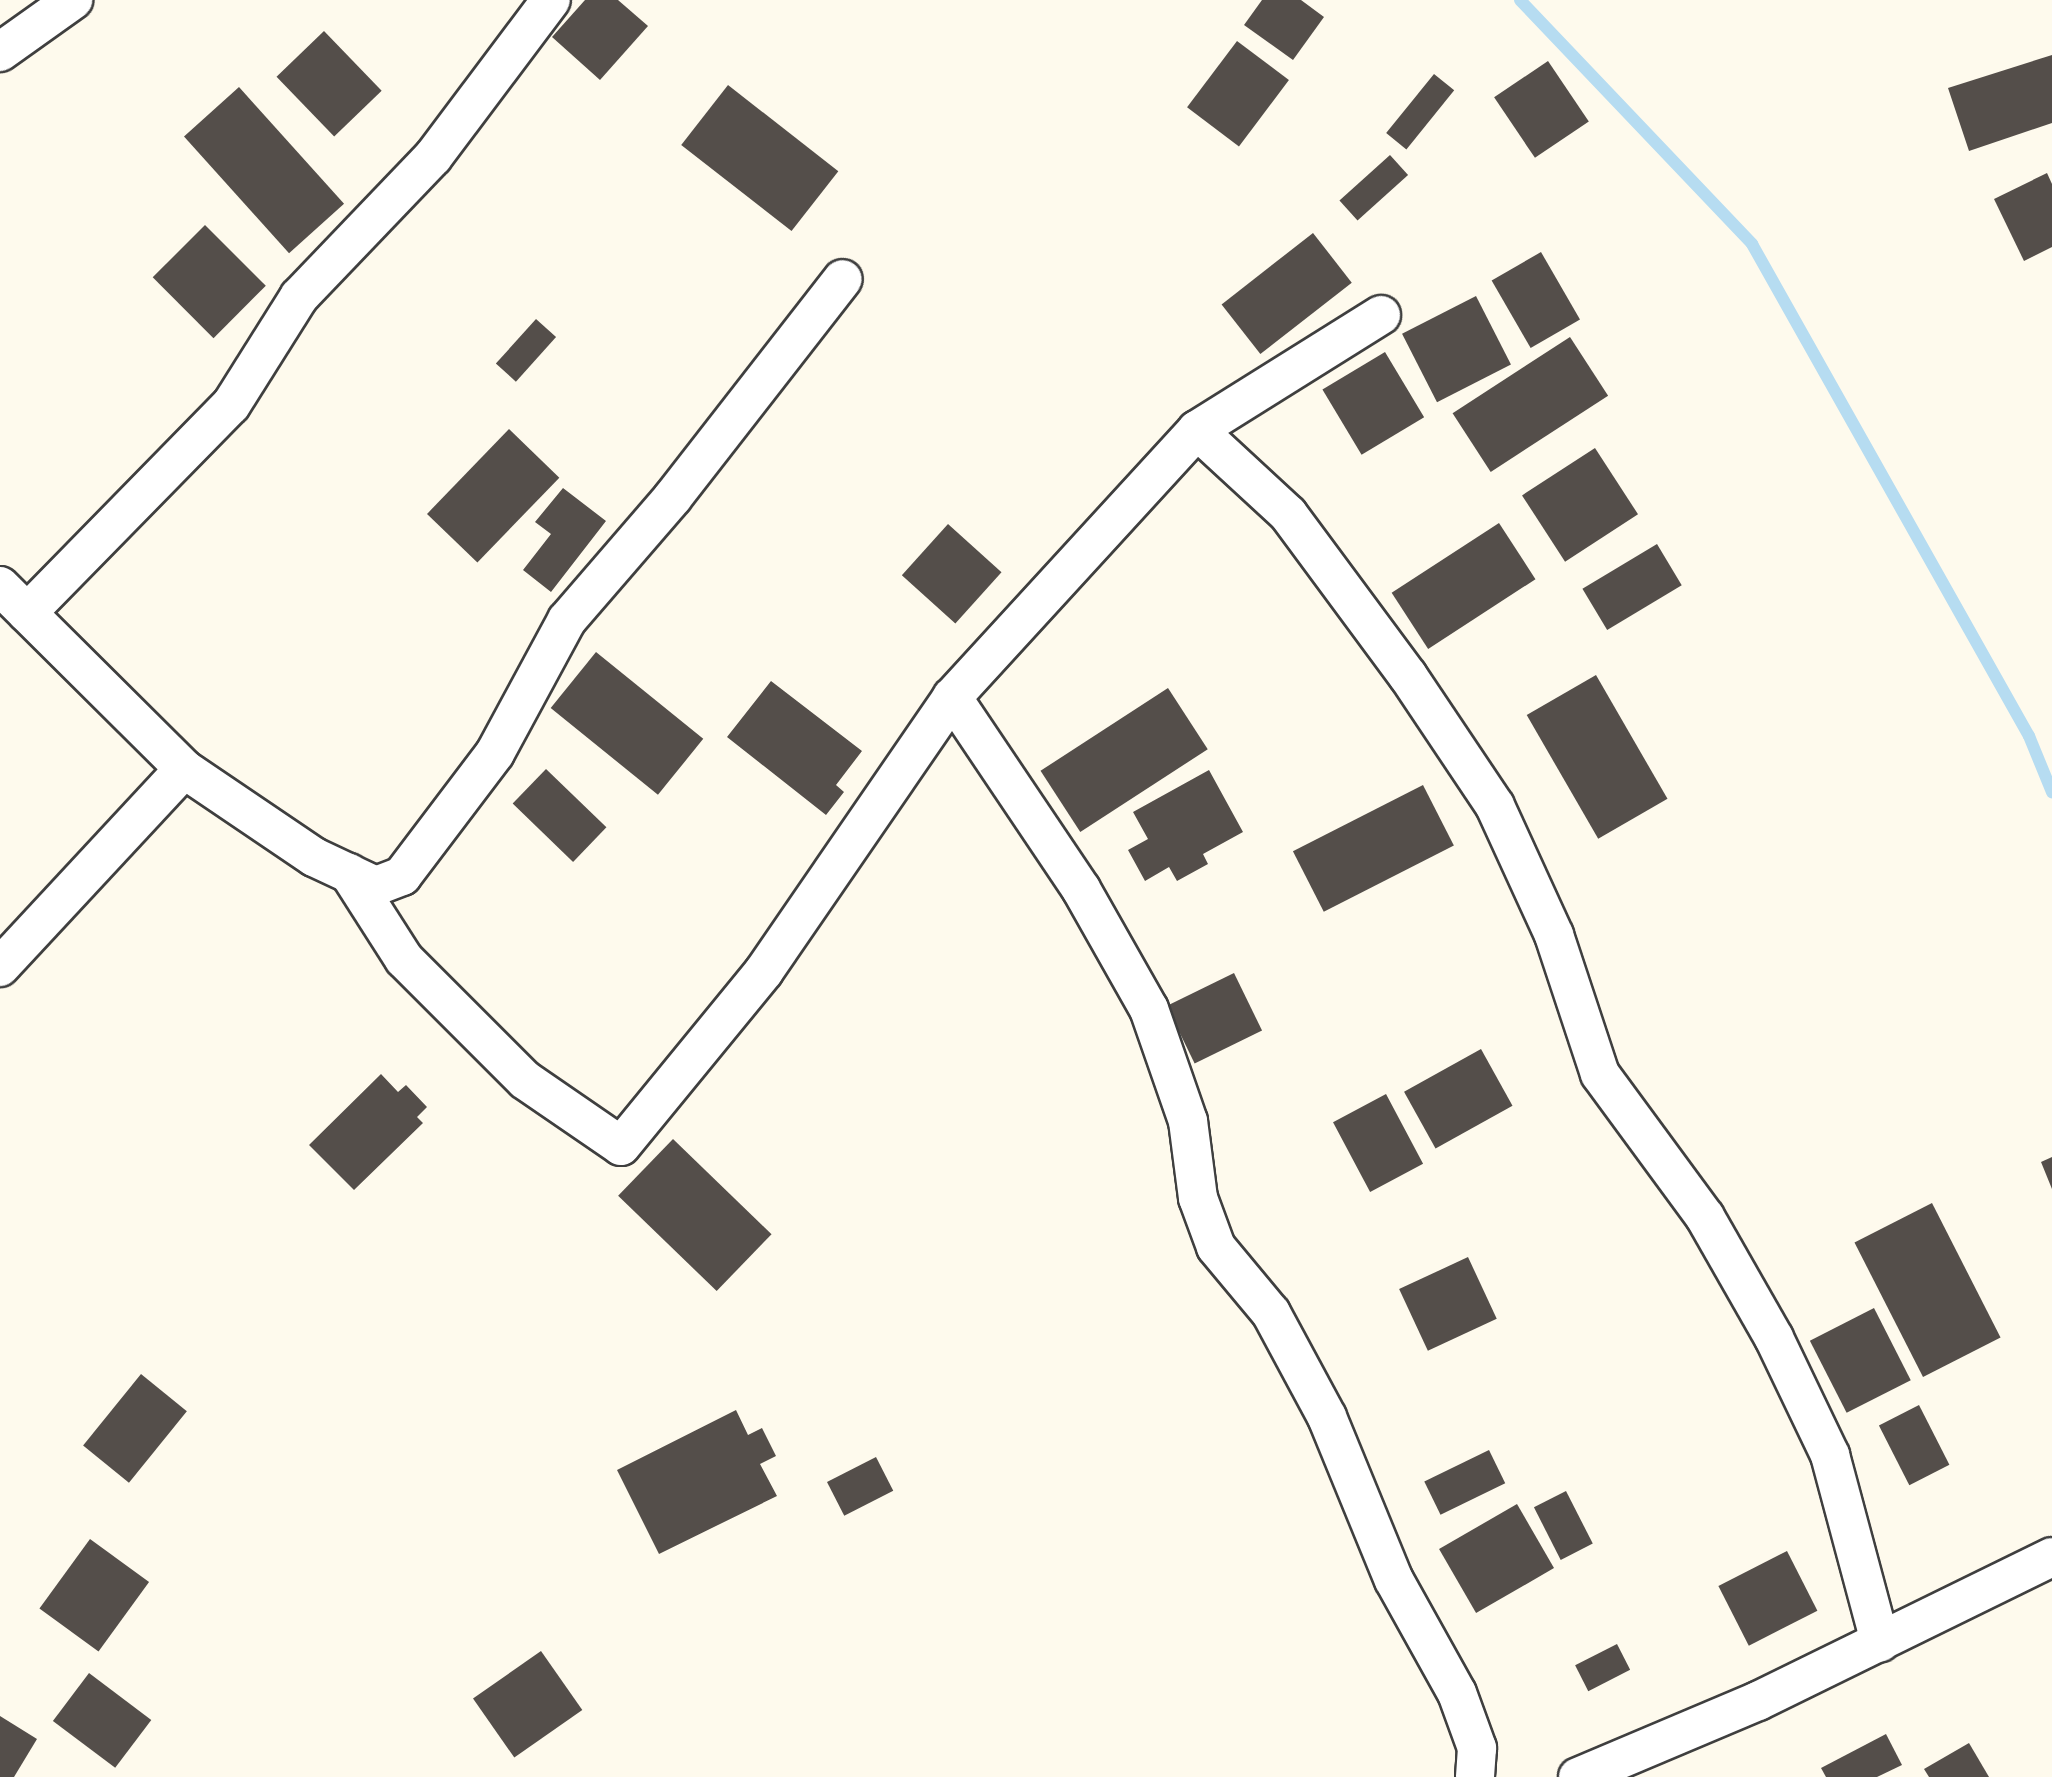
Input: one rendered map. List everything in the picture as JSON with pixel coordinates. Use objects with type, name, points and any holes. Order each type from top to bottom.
[{"type":"street","points":[[0,52],[73,0]]},
{"type":"street","points":[[27,613],[231,405],[299,297],[433,157],[551,0]]},
{"type":"street","points":[[0,586],[184,769],[314,857],[376,886],[402,876],[495,753],[567,620],[673,497],[843,279]]},
{"type":"street","points":[[349,873],[404,959],[525,1080],[621,1146],[764,971],[952,697],[1197,430],[1381,315]]},
{"type":"street","points":[[1197,430],[1288,514],[1408,676],[1495,806],[1554,935],[1600,1074],[1705,1217],[1774,1338],[1830,1455],[1880,1642]]},
{"type":"street","points":[[952,697],[1081,889],[1149,1009],[1188,1121],[1198,1198],[1216,1247],[1271,1313],[1327,1417],[1394,1580],[1457,1693],[1477,1748],[1475,1777]]},
{"type":"street","points":[[0,967],[184,769]]},
{"type":"street","points":[[1578,1777],[1758,1701],[2052,1557]]},
{"type":"building","points":[[585,0],[618,0],[648,26],[600,80],[552,37]]},
{"type":"building","points":[[1262,0],[1301,0],[1324,17],[1293,60],[1244,25]]},
{"type":"building","points":[[324,31],[382,91],[334,137],[277,77]]},
{"type":"building","points":[[1237,41],[1289,80],[1239,146],[1187,107]]},
{"type":"building","points":[[2052,55],[2052,123],[1969,151],[1948,88]]},
{"type":"building","points":[[1548,61],[1589,122],[1535,158],[1494,97]]},
{"type":"building","points":[[1434,74],[1454,90],[1406,149],[1386,133]]},
{"type":"building","points":[[728,85],[838,171],[792,231],[681,145]]},
{"type":"building","points":[[239,87],[344,204],[289,253],[184,137]]},
{"type":"building","points":[[1390,155],[1408,175],[1358,221],[1339,201]]},
{"type":"building","points":[[2047,173],[2052,184],[2052,247],[2024,261],[1994,199]]},
{"type":"building","points":[[205,225],[266,286],[213,338],[153,277]]},
{"type":"building","points":[[1313,233],[1352,283],[1260,354],[1222,304]]},
{"type":"building","points":[[1541,252],[1580,320],[1531,348],[1492,280]]},
{"type":"building","points":[[1476,296],[1511,365],[1437,402],[1402,334]]},
{"type":"building","points":[[536,319],[556,337],[516,382],[496,364]]},
{"type":"building","points":[[1570,337],[1608,396],[1491,472],[1453,413]]},
{"type":"building","points":[[1385,352],[1424,417],[1362,455],[1322,390]]},
{"type":"building","points":[[509,429],[559,478],[477,563],[427,514]]},
{"type":"building","points":[[1595,448],[1638,514],[1565,562],[1522,495]]},
{"type":"building","points":[[563,488],[606,521],[551,592],[523,570],[551,534],[535,522]]},
{"type":"building","points":[[1499,523],[1535,579],[1428,649],[1392,593]]},
{"type":"building","points":[[948,524],[1002,572],[955,623],[902,575]]},
{"type":"building","points":[[1657,544],[1682,585],[1607,630],[1582,589]]},
{"type":"building","points":[[596,652],[703,739],[658,795],[551,708]]},
{"type":"building","points":[[1596,675],[1668,799],[1598,839],[1527,715]]},
{"type":"building","points":[[771,681],[862,751],[836,785],[844,792],[826,815],[727,737]]},
{"type":"building","points":[[1168,688],[1208,749],[1080,832],[1041,771]]},
{"type":"building","points":[[546,769],[606,827],[573,862],[513,804]]},
{"type":"building","points":[[1209,770],[1243,832],[1203,854],[1208,864],[1177,881],[1169,867],[1145,881],[1128,850],[1148,839],[1133,812]]},
{"type":"building","points":[[1423,785],[1454,846],[1324,912],[1293,851]]},
{"type":"building","points":[[1234,973],[1262,1031],[1195,1063],[1167,1006]]},
{"type":"building","points":[[1481,1049],[1513,1106],[1436,1149],[1404,1092]]},
{"type":"building","points":[[381,1074],[398,1092],[406,1085],[427,1107],[417,1117],[423,1123],[354,1190],[309,1145]]},
{"type":"building","points":[[1386,1094],[1423,1164],[1370,1192],[1333,1122]]},
{"type":"building","points":[[673,1139],[772,1234],[717,1291],[618,1196]]},
{"type":"building","points":[[2052,1157],[2052,1189],[2041,1162]]},
{"type":"building","points":[[1932,1203],[2001,1338],[1923,1377],[1854,1242]]},
{"type":"building","points":[[1468,1257],[1497,1319],[1428,1351],[1399,1289]]},
{"type":"building","points":[[1874,1308],[1911,1380],[1847,1413],[1810,1341]]},
{"type":"building","points":[[141,1374],[187,1411],[129,1483],[83,1445]]},
{"type":"building","points":[[1919,1405],[1949,1465],[1909,1485],[1879,1425]]},
{"type":"building","points":[[736,1410],[748,1435],[762,1428],[776,1456],[760,1464],[777,1496],[659,1554],[617,1470]]},
{"type":"building","points":[[1489,1450],[1505,1483],[1441,1515],[1424,1482]]},
{"type":"building","points":[[876,1457],[893,1491],[844,1516],[827,1482]]},
{"type":"building","points":[[1566,1491],[1593,1544],[1561,1560],[1534,1507]]},
{"type":"building","points":[[1517,1504],[1554,1568],[1476,1613],[1439,1549]]},
{"type":"building","points":[[90,1539],[149,1582],[99,1651],[39,1609]]},
{"type":"building","points":[[1787,1551],[1817,1611],[1749,1646],[1718,1586]]},
{"type":"building","points":[[1617,1644],[1630,1670],[1588,1691],[1575,1665]]},
{"type":"building","points":[[541,1651],[582,1710],[514,1758],[473,1699]]},
{"type":"building","points":[[89,1673],[151,1720],[115,1768],[53,1721]]},
{"type":"building","points":[[0,1716],[37,1739],[14,1777],[0,1777]]},
{"type":"building","points":[[1886,1734],[1902,1765],[1877,1777],[1826,1777],[1821,1768]]},
{"type":"building","points":[[1969,1743],[1989,1777],[1929,1777],[1924,1769]]},
{"type":"waterway","points":[[1520,0],[1752,244],[2029,736],[2052,792]]}]
